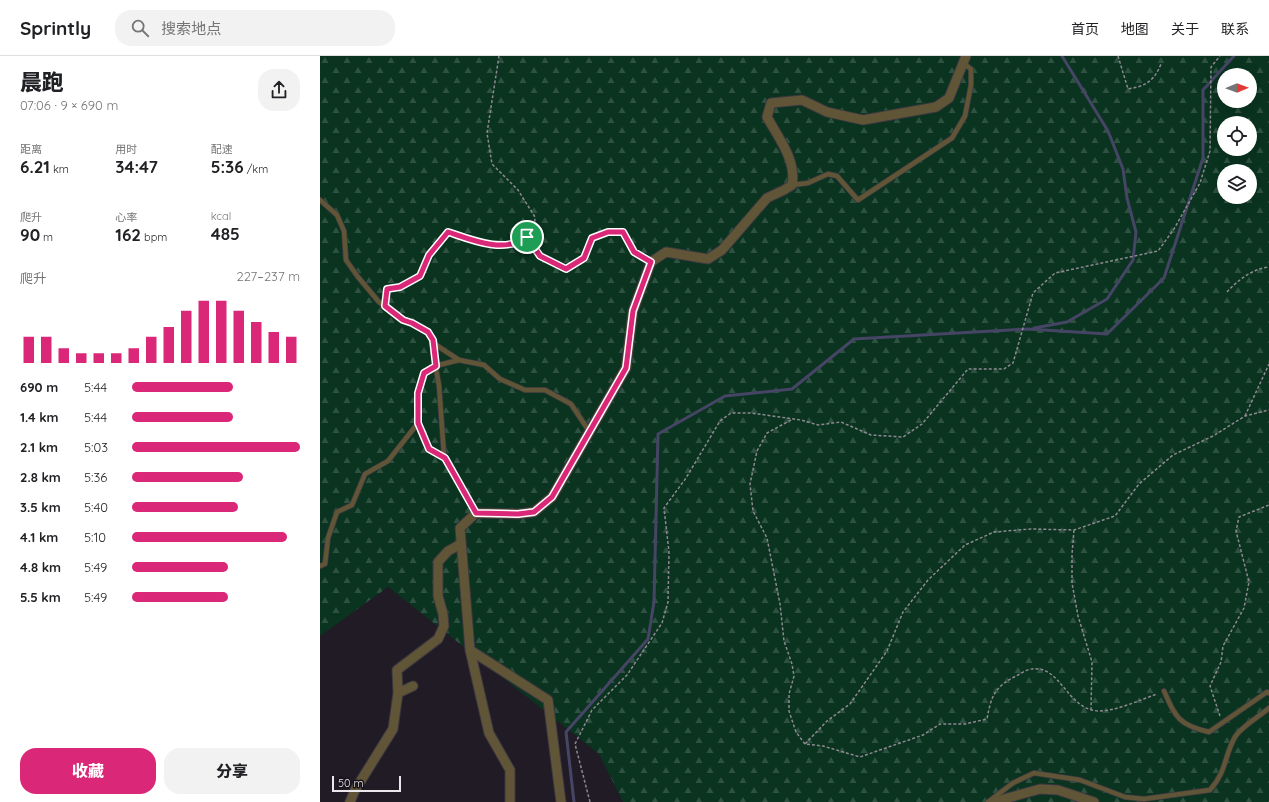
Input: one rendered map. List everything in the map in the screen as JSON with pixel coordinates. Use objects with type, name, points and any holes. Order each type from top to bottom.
[{"type":"street","points":[[510,802],[510,770],[489,733],[470,650],[460,528],[476,513],[518,514],[534,512],[552,497],[626,368],[633,311],[651,262],[666,252],[708,259],[722,250],[767,198],[792,185],[794,176],[792,165],[767,117],[771,103],[802,100],[827,112],[862,120],[936,107],[949,98],[964,60]]},
{"type":"street","points":[[350,802],[355,790],[393,729],[398,693],[397,670],[438,639],[444,626],[443,614],[438,596],[438,562],[448,551],[461,544]]},
{"type":"street","points":[[470,650],[548,700],[561,802]]},
{"type":"street","points":[[398,693],[413,686]]},
{"type":"street","points":[[993,802],[1040,789],[1058,790],[1094,802]]},
{"type":"lane","points":[[792,185],[808,183],[828,174],[837,176],[858,200],[952,138],[965,116],[971,85],[971,69],[964,60]]},
{"type":"lane","points":[[320,200],[337,215],[344,231],[346,260],[358,277],[385,306],[403,320],[428,332],[433,343],[439,385],[445,458],[476,513]]},
{"type":"lane","points":[[433,343],[459,360],[484,365],[500,379],[525,390],[545,390],[571,404],[589,431]]},
{"type":"lane","points":[[445,458],[429,449],[418,423],[418,393],[424,373],[436,366],[459,360]]},
{"type":"lane","points":[[320,566],[325,564],[328,538],[336,512],[352,505],[365,474],[388,461],[418,423]]},
{"type":"lane","points":[[1164,691],[1175,716],[1191,728],[1209,732],[1267,692],[1269,693]]},
{"type":"lane","points":[[988,802],[1013,783],[1034,773],[1080,780],[1125,797],[1144,799],[1210,790],[1224,769],[1236,735],[1269,708]]},
{"type":"path","points":[[385,306],[387,289],[400,287],[420,276],[429,255],[448,232],[483,243],[500,244],[520,242],[534,232],[535,217],[518,190],[492,164],[487,133],[499,56]]},
{"type":"path","points":[[1118,56],[1128,89],[1142,87],[1153,79],[1162,64]]},
{"type":"path","points":[[590,802],[575,744],[592,710],[627,675],[662,623],[668,602],[669,552],[664,508],[686,478],[720,421],[731,413],[751,413],[793,419],[818,425],[841,422],[871,435],[903,437],[922,424],[968,369],[1004,369],[1013,363],[1033,293],[1056,273],[1158,251],[1174,229],[1200,183],[1210,151],[1211,67],[1220,56]]},
{"type":"path","points":[[527,237],[540,256],[566,269],[584,258],[592,238],[608,232],[623,232],[634,252],[651,262]]},
{"type":"path","points":[[1227,292],[1234,284],[1249,274],[1269,267]]},
{"type":"path","points":[[1245,416],[1269,364]]},
{"type":"path","points":[[805,744],[827,721],[850,704],[887,651],[903,612],[928,580],[965,546],[994,532],[1032,529],[1074,530],[1115,516],[1139,484],[1173,455],[1212,436],[1245,416],[1269,410]]},
{"type":"path","points":[[793,419],[767,433],[756,451],[750,484],[753,511],[767,538],[780,604],[784,641],[792,664],[794,676],[789,694],[789,711],[796,732],[805,744],[823,746],[860,757],[923,735],[940,724],[965,724],[987,719],[992,696],[1008,680],[1032,669],[1051,673],[1079,706],[1098,711],[1125,705],[1164,691]]},
{"type":"path","points":[[1222,723],[1210,686],[1221,662],[1223,646],[1244,608],[1249,582],[1236,530],[1239,517],[1269,505]]},
{"type":"path","points":[[1074,530],[1072,583],[1078,616],[1092,662],[1091,709]]},
{"type":"green space","points":[[320,56],[1269,56],[1269,802],[623,802],[599,754],[388,587],[320,636]]},
{"type":"waterway","points":[[1034,328],[1067,322],[1107,299],[1133,260],[1136,232],[1127,198],[1123,169],[1108,131],[1062,56]]},
{"type":"waterway","points":[[574,802],[566,732],[648,639],[654,602],[658,434],[725,396],[792,389],[854,339],[1028,329],[1107,334],[1164,278],[1203,158],[1203,90],[1234,56]]},
{"type":"route","points":[[448,232],[483,243],[500,244],[520,242],[527,237],[540,256],[566,269],[584,258],[592,238],[608,232],[623,232],[634,252],[651,262],[633,311],[626,368],[552,497],[534,512],[518,514],[476,513],[445,458],[429,449],[418,423],[418,393],[424,373],[436,366],[433,353],[433,340],[428,332],[403,320],[385,306],[387,289],[400,287],[420,276],[429,255],[448,232]]}]
